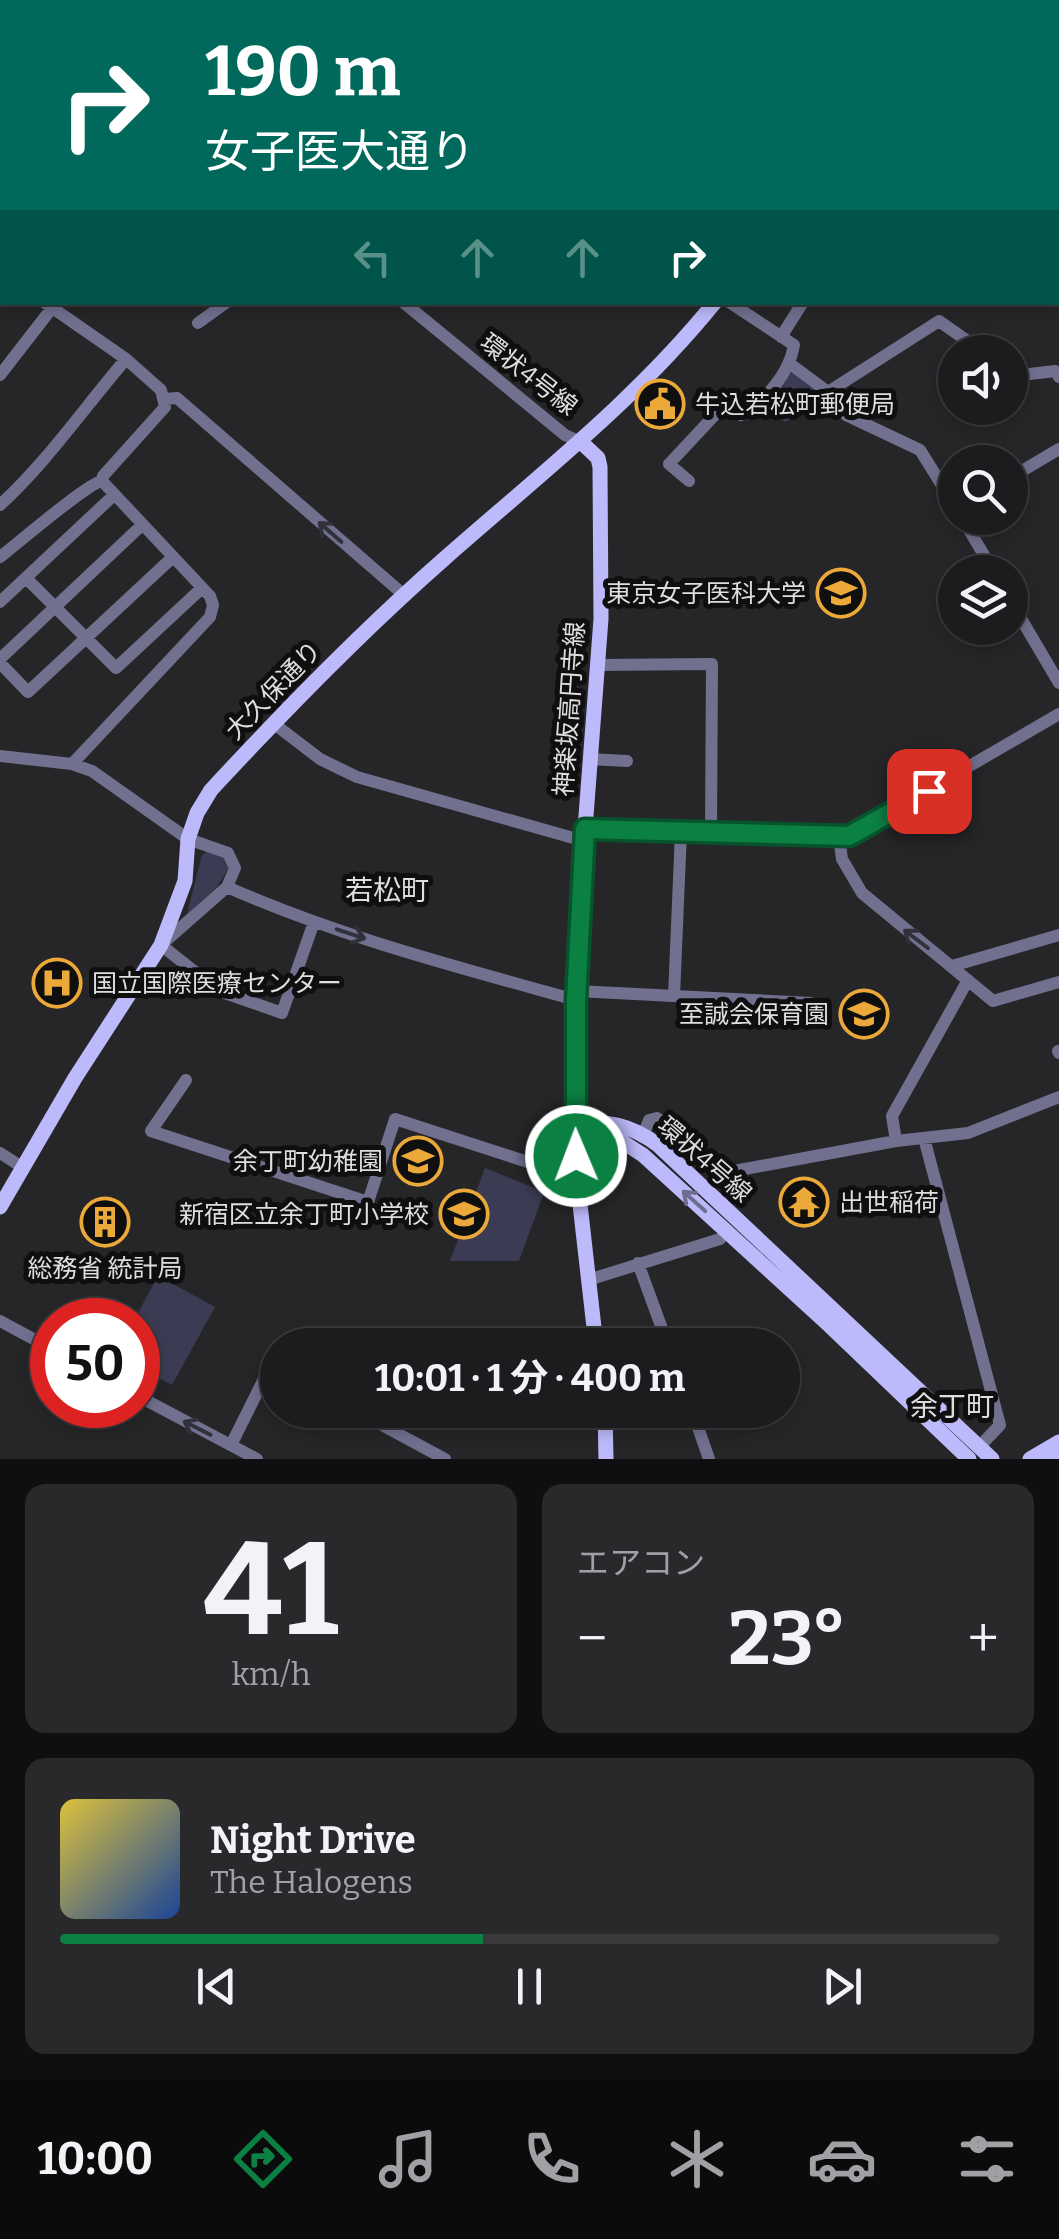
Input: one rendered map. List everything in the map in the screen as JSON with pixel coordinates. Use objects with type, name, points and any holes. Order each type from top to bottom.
[{"type":"main road","name":"大久保通り","points":[[0,1207],[75,1078],[161,945],[185,881],[188,839],[211,790],[273,723],[404,595],[581,442],[660,366],[712,305]]},
{"type":"main road","name":"神楽坂高円寺線","points":[[581,442],[598,458],[600,467],[602,582],[576,996],[577,1178],[594,1328]]},
{"type":"main road","name":"環状4号線","points":[[575,1128],[591,1121],[604,1122],[643,1136],[668,1154],[974,1452]]},
{"type":"main road","name":"環状4号線","points":[[575,1128],[616,1139],[635,1149],[974,1452],[992,1459]]},
{"type":"main road","points":[[605,1428],[606,1459]]},
{"type":"main road","points":[[1030,1459],[1059,1442]]},
{"type":"main road","points":[[1051,1459],[1059,1454]]},
{"type":"street","points":[[0,375],[48,305],[126,359],[161,390],[165,407],[102,481]]},
{"type":"street","points":[[198,323],[223,305]]},
{"type":"street","name":"環状4号線","points":[[407,305],[565,435],[581,442]]},
{"type":"street","points":[[688,481],[669,464],[726,403],[741,415],[762,402],[789,363],[794,345],[733,305]]},
{"type":"street","points":[[781,337],[801,305]]},
{"type":"street","points":[[828,392],[939,321],[958,335]]},
{"type":"street","points":[[0,505],[34,472],[126,359]]},
{"type":"street","points":[[789,363],[828,392],[846,415],[920,450],[938,479]]},
{"type":"street","points":[[1028,373],[1054,372],[1059,377]]},
{"type":"street","points":[[165,400],[177,398],[404,595]]},
{"type":"street","points":[[1028,467],[1059,449]]},
{"type":"street","points":[[72,764],[210,617],[214,605],[102,481]]},
{"type":"street","points":[[0,557],[92,482],[102,481]]},
{"type":"street","points":[[0,602],[114,495]]},
{"type":"street","points":[[142,525],[0,661],[28,692],[172,557]]},
{"type":"street","points":[[27,579],[116,668],[202,588]]},
{"type":"street","points":[[1028,630],[1059,683]]},
{"type":"street","points":[[598,665],[712,664],[711,833]]},
{"type":"street","points":[[273,723],[320,760],[357,777],[585,835],[681,832],[839,837],[856,834],[1059,714]]},
{"type":"street","points":[[0,756],[72,764],[92,771],[188,839],[228,853],[236,868],[227,887],[161,945],[219,991],[282,1013],[314,922]]},
{"type":"street","points":[[590,760],[627,762]]},
{"type":"street","points":[[674,996],[681,832]]},
{"type":"street","points":[[839,837],[842,859],[862,894],[993,1001],[1059,982]]},
{"type":"street","points":[[227,887],[314,922],[436,963],[576,996],[810,1003]]},
{"type":"street","points":[[952,966],[1059,935]]},
{"type":"street","points":[[896,1141],[892,1116],[968,980]]},
{"type":"street","points":[[186,1080],[151,1131],[368,1202],[395,1118],[577,1178]]},
{"type":"street","points":[[643,1136],[649,1120],[657,1118],[718,1174],[896,1141],[968,1133],[1059,1097]]},
{"type":"street","points":[[924,1138],[1000,1426],[974,1452]]},
{"type":"street","points":[[0,1153],[22,1168]]},
{"type":"street","points":[[588,1280],[720,1239],[728,1231]]},
{"type":"street","points":[[638,1264],[662,1328]]},
{"type":"street","points":[[0,1321],[30,1337]]},
{"type":"street","points":[[231,1445],[260,1387]]},
{"type":"street","points":[[160,1408],[258,1459]]},
{"type":"street","points":[[387,1428],[445,1459]]},
{"type":"street","points":[[698,1428],[709,1459]]},
{"type":"shaded area","points":[[793,372],[827,397],[785,422],[766,406],[785,375]]},
{"type":"shaded area","points":[[208,851],[226,859],[229,867],[217,887],[187,914],[202,855]]},
{"type":"shaded area","points":[[485,1168],[543,1195],[519,1261],[450,1261]]},
{"type":"shaded area","points":[[158,1276],[215,1307],[172,1385],[160,1379],[160,1298],[146,1298]]},
{"type":"place","name":"牛込若松町郵便局","points":[[660,404]]},
{"type":"place","name":"東京女子医科大学","points":[[841,593]]},
{"type":"place","name":"国立国際医療センター","points":[[57,983]]},
{"type":"place","name":"至誠会保育園","points":[[864,1014]]},
{"type":"place","name":"余丁町幼稚園","points":[[418,1161]]},
{"type":"place","name":"出世稲荷","points":[[804,1202]]},
{"type":"place","name":"新宿区立余丁町小学校","points":[[464,1214]]},
{"type":"place","name":"総務省 統計局","points":[[105,1222]]},
{"type":"district","name":"若松町","points":[[387,890]]},
{"type":"district","name":"余丁町","points":[[952,1406]]},
{"type":"route","points":[[576,1156],[576,1000],[585,829],[849,836],[929,791]]}]
